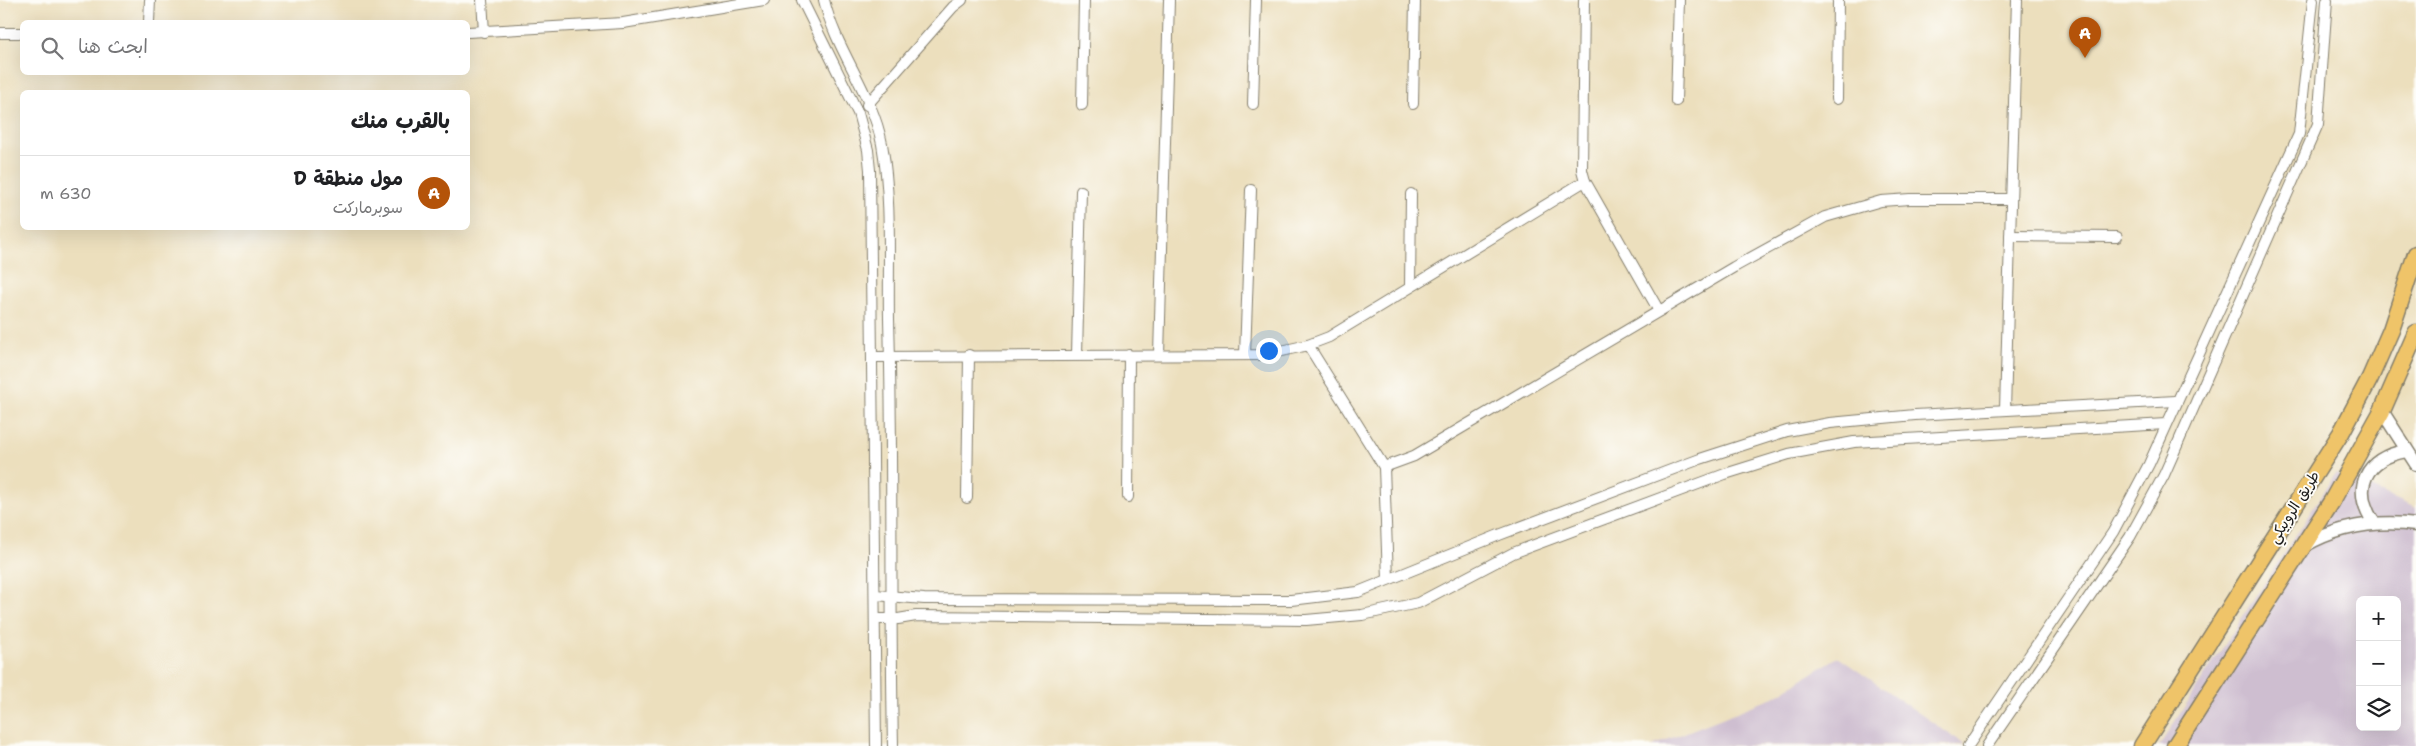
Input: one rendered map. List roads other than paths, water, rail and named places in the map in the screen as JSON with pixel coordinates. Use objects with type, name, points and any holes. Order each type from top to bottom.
[{"type":"main road","name":"طريق الروبيكي","points":[[2142,746],[2341,433],[2370,378],[2391,330],[2416,254]]},
{"type":"main road","name":"طريق الروبيكي","points":[[2175,746],[2299,549],[2332,501],[2382,411],[2416,333]]},
{"type":"street","points":[[150,0],[150,20]]},
{"type":"street","points":[[482,0],[484,32]]},
{"type":"street","points":[[470,32],[623,23],[764,0]]},
{"type":"street","points":[[802,0],[858,113],[870,170],[876,746]]},
{"type":"street","points":[[824,0],[832,25],[870,102],[882,144],[886,179],[890,357],[892,595],[890,620],[893,746]]},
{"type":"street","points":[[858,113],[870,102],[953,6],[962,0]]},
{"type":"street","points":[[1082,105],[1084,0]]},
{"type":"street","points":[[1160,355],[1169,0]]},
{"type":"street","points":[[1253,104],[1256,0]]},
{"type":"street","points":[[1413,104],[1415,0]]},
{"type":"street","points":[[1584,0],[1581,158],[1585,181],[1659,311]]},
{"type":"street","points":[[1676,101],[1679,0]]},
{"type":"street","points":[[1838,0],[1838,98]]},
{"type":"street","points":[[2005,410],[2017,0]]},
{"type":"street","points":[[1968,746],[2114,532],[2134,495],[2299,134],[2313,0]]},
{"type":"street","points":[[1987,746],[2130,537],[2164,475],[2318,124],[2327,0]]},
{"type":"street","points":[[0,33],[20,33]]},
{"type":"street","points":[[872,357],[969,354],[1264,355],[1329,337],[1585,181]]},
{"type":"street","points":[[1245,355],[1251,190]]},
{"type":"street","points":[[1077,355],[1081,191]]},
{"type":"street","points":[[1410,286],[1412,194]]},
{"type":"street","points":[[1384,467],[1414,456],[1799,229],[1825,217],[1852,207],[1910,199],[2011,199]]},
{"type":"street","points":[[2010,236],[2117,237]]},
{"type":"street","points":[[1308,344],[1384,467],[1388,578]]},
{"type":"street","points":[[966,498],[969,354]]},
{"type":"street","points":[[1128,496],[1129,355]]},
{"type":"street","points":[[875,595],[924,599],[1304,600],[1358,592],[1388,578],[1683,466],[1787,431],[1874,419],[2176,401]]},
{"type":"street","points":[[2382,411],[2416,464]]},
{"type":"street","points":[[875,619],[890,620],[916,616],[1306,620],[1362,615],[1418,603],[1513,553],[1725,474],[1789,454],[1854,442],[2166,424]]},
{"type":"street","points":[[2374,523],[2365,510],[2362,493],[2366,476],[2375,463],[2382,458],[2390,454],[2406,451]]},
{"type":"street","points":[[2299,549],[2335,532],[2374,523],[2416,525]]},
{"type":"place","name":"مول منطقة D","points":[[2085,58]]}]
